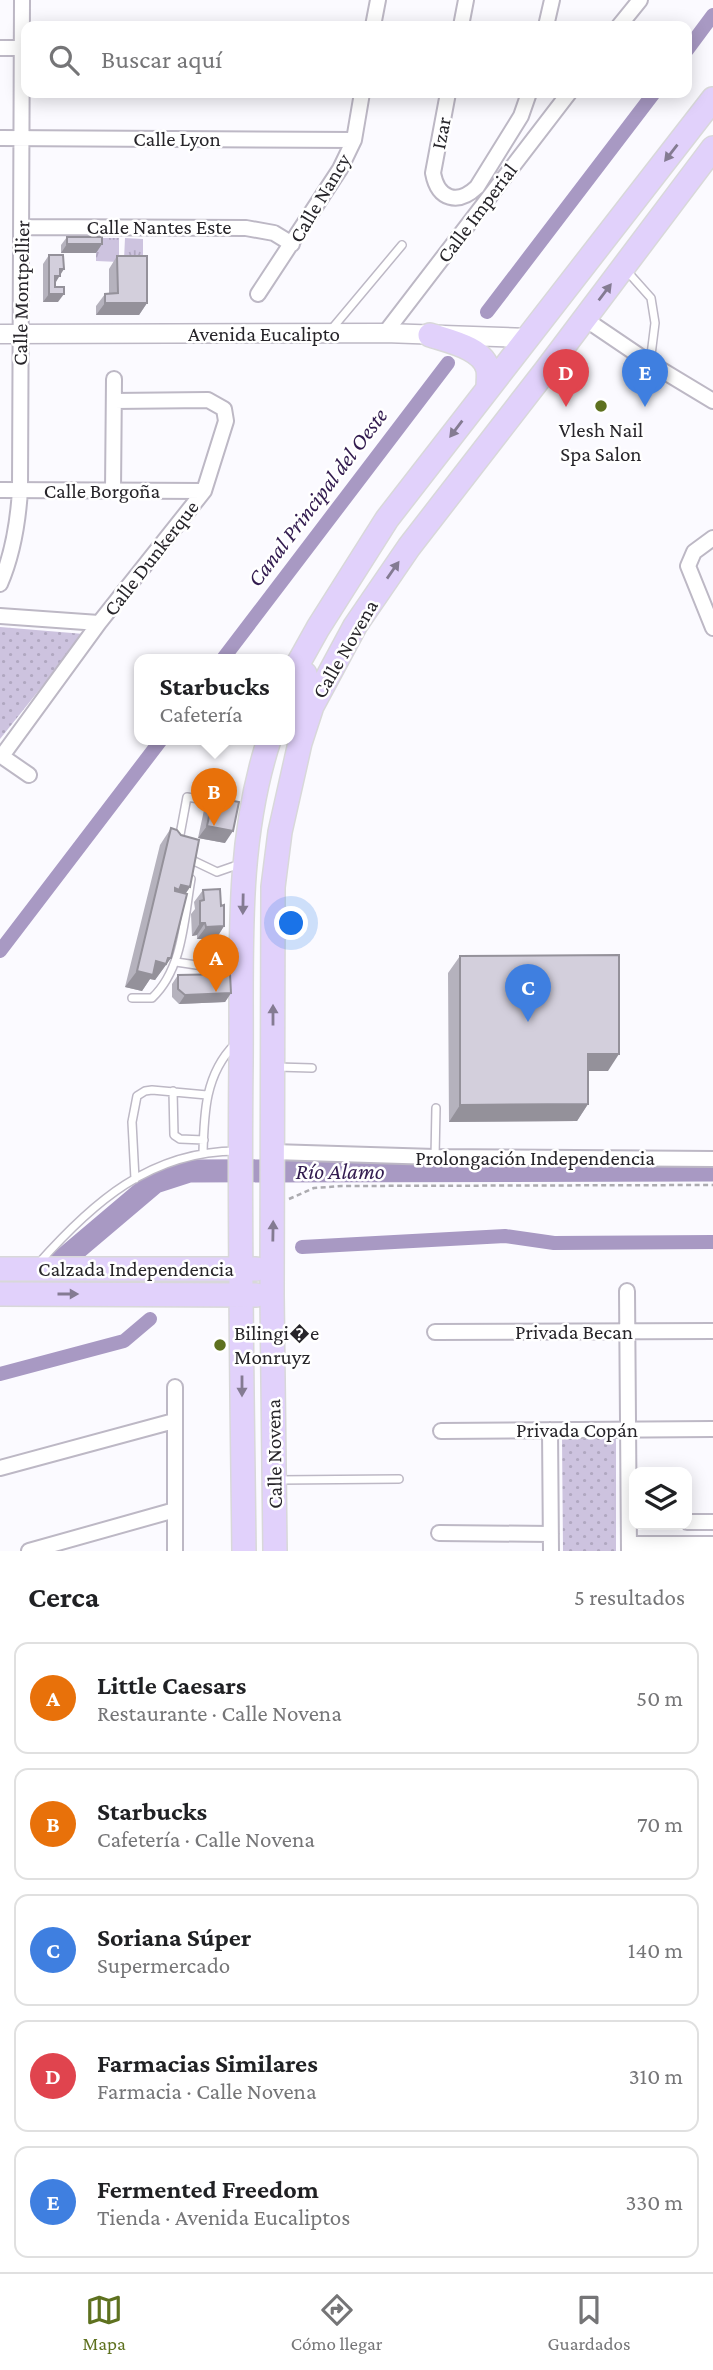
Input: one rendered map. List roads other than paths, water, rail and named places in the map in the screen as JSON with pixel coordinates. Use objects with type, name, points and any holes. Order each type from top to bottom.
[{"type":"main road","name":"Calle Novena","points":[[295,672],[318,628],[387,519],[713,99]]},
{"type":"main road","name":"Calle Novena","points":[[295,738],[355,626],[409,547],[553,375],[585,319],[713,148]]},
{"type":"main road","points":[[430,335],[468,349],[484,360],[488,369],[488,388]]},
{"type":"main road","points":[[295,699],[310,663],[339,610],[342,593]]},
{"type":"main road","name":"Calle Novena","points":[[244,1551],[240,1104],[246,806],[268,745]]},
{"type":"main road","points":[[273,887],[262,854],[264,832],[282,748],[280,745]]},
{"type":"main road","name":"Calle Novena","points":[[275,1551],[272,1295],[273,887],[293,745]]},
{"type":"main road","points":[[240,1104],[258,1139],[273,1155]]},
{"type":"main road","name":"Calzada Independencia","points":[[0,1269],[272,1269]]},
{"type":"main road","name":"Calzada Independencia","points":[[0,1294],[272,1295]]},
{"type":"street","name":"Calle Montpellier","points":[[22,0],[23,21]]},
{"type":"street","points":[[374,21],[379,0]]},
{"type":"street","points":[[462,21],[466,0]]},
{"type":"street","points":[[547,21],[552,0]]},
{"type":"street","points":[[624,21],[640,0]]},
{"type":"street","points":[[0,48],[21,48]]},
{"type":"street","name":"Calle Montpellier","points":[[0,583],[18,521],[20,491],[23,98]]},
{"type":"street","name":"Calle Nancy","points":[[258,294],[335,178],[354,140],[361,98]]},
{"type":"street","name":"Izar","points":[[447,98],[433,173],[435,186],[441,192],[459,198],[477,187],[521,116],[527,98]]},
{"type":"street","name":"Calle Imperial","points":[[385,333],[565,98]]},
{"type":"street","name":"Calle Lyon","points":[[0,138],[354,140]]},
{"type":"street","name":"Calle Nantes Este","points":[[22,227],[246,228],[274,233],[292,244]]},
{"type":"street","points":[[585,319],[713,401]]},
{"type":"street","name":"Avenida Eucalipto","points":[[0,334],[385,333],[528,338]]},
{"type":"street","points":[[113,491],[114,379]]},
{"type":"street","name":"Calle Dunkerque","points":[[1,756],[99,623],[204,491],[226,421],[224,409],[208,400],[114,401]]},
{"type":"street","name":"Calle Borgoña","points":[[0,490],[204,491]]},
{"type":"street","points":[[713,538],[694,552],[688,566],[713,628]]},
{"type":"street","points":[[0,617],[99,623]]},
{"type":"street","points":[[1,756],[29,775]]},
{"type":"street","name":"Prolongación Independencia","points":[[273,1155],[713,1159]]},
{"type":"street","points":[[627,1291],[629,1467]]},
{"type":"street","name":"Privada Becan","points":[[435,1332],[713,1331]]},
{"type":"street","points":[[175,1387],[175,1551]]},
{"type":"street","points":[[0,1468],[174,1421]]},
{"type":"street","name":"Privada Copán","points":[[441,1430],[713,1429]]},
{"type":"street","points":[[550,1430],[551,1551]]},
{"type":"street","points":[[29,1551],[175,1510]]},
{"type":"street","points":[[692,1522],[713,1522]]},
{"type":"street","points":[[630,1530],[629,1548],[713,1544]]},
{"type":"street","points":[[439,1533],[551,1534]]},
{"type":"lane","points":[[327,334],[402,245]]},
{"type":"lane","points":[[624,267],[651,298],[655,323],[650,363],[636,381]]},
{"type":"lane","points":[[226,803],[187,797],[178,840],[194,861],[218,872],[245,862]]},
{"type":"lane","points":[[132,998],[152,998],[164,987],[176,962],[194,861]]},
{"type":"lane","points":[[176,962],[242,972]]},
{"type":"lane","points":[[203,1153],[206,1095],[222,1060],[241,1039]]},
{"type":"lane","points":[[273,1067],[312,1068]]},
{"type":"lane","points":[[135,1179],[132,1122],[137,1096],[145,1091],[206,1095]]},
{"type":"lane","points":[[173,1091],[173,1130],[176,1138],[204,1140]]},
{"type":"lane","points":[[435,1157],[436,1108]]},
{"type":"lane","points":[[34,1269],[82,1216],[135,1179],[203,1153],[241,1155]]},
{"type":"lane","points":[[274,1480],[399,1479]]},
{"type":"waterway","name":"Canal Principal del Oeste","points":[[692,43],[713,15]]},
{"type":"waterway","name":"Canal Principal del Oeste","points":[[487,312],[650,98]]},
{"type":"waterway","name":"Canal Principal del Oeste","points":[[227,654],[448,363]]},
{"type":"waterway","name":"Canal Principal del Oeste","points":[[0,951],[157,745]]},
{"type":"waterway","name":"Río Alamo","points":[[39,1270],[57,1265],[155,1182],[189,1171],[713,1170]]},
{"type":"waterway","points":[[302,1247],[505,1236],[554,1243],[713,1242]]},
{"type":"waterway","points":[[0,1374],[124,1341],[150,1319]]},
{"type":"place","name":"Vlesh Nail Spa Salon","points":[[601,406]]},
{"type":"place","name":"Farmacias Similares","points":[[566,407]]},
{"type":"place","name":"Fermented Freedom","points":[[645,407]]},
{"type":"place","name":"Starbucks","points":[[214,826]]},
{"type":"place","name":"Little Caesars","points":[[216,992]]},
{"type":"place","name":"Soriana Súper","points":[[528,1022]]},
{"type":"place","name":"Bilingi�e Monruyz","points":[[220,1345]]}]
